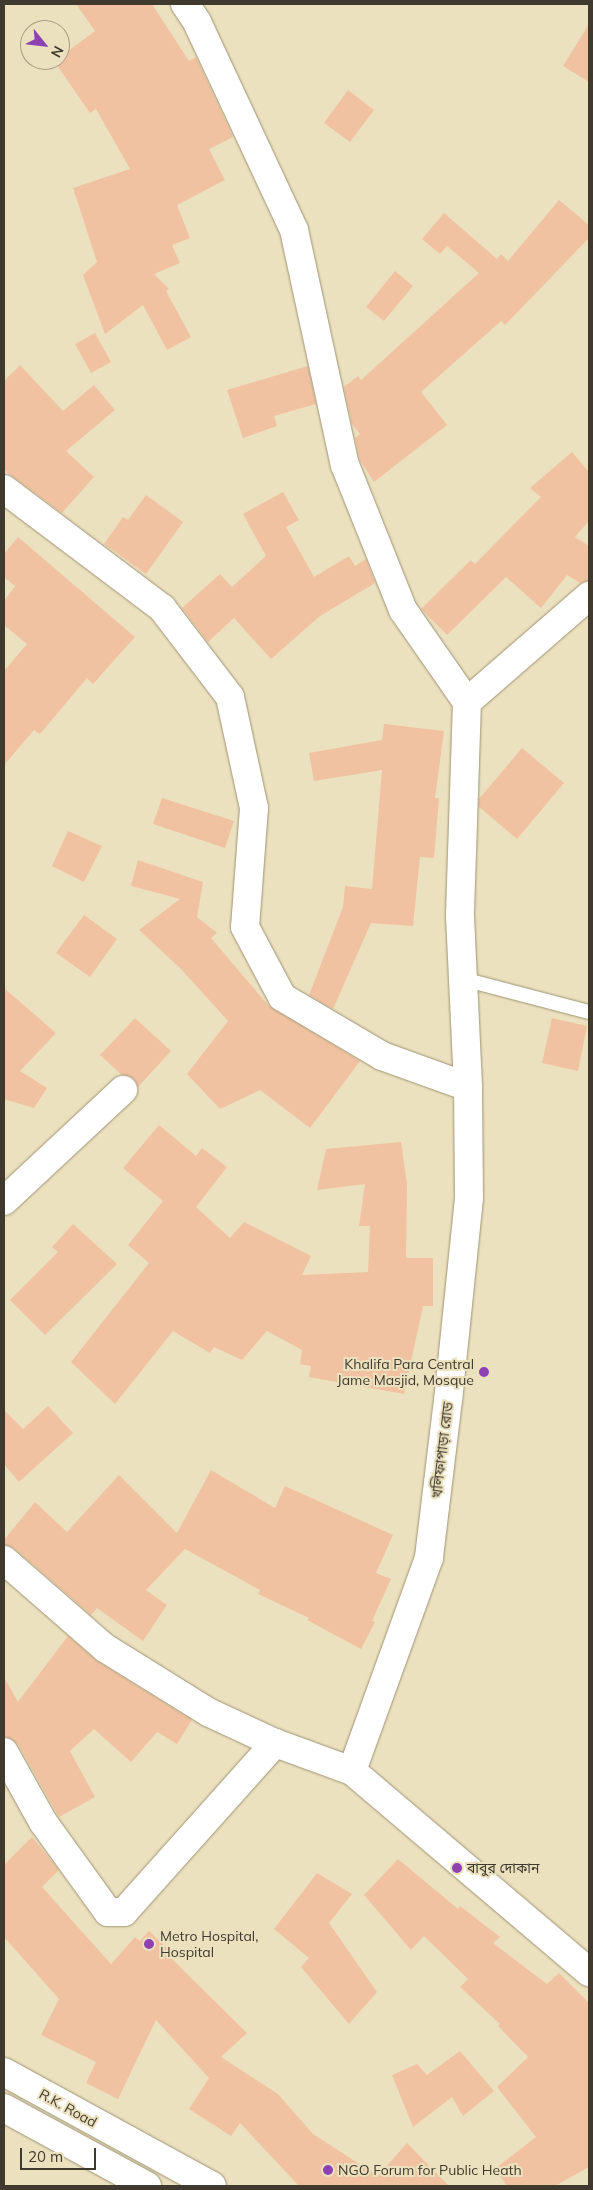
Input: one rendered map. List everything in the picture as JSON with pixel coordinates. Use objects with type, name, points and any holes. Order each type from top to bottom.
[{"type":"main road","points":[[185,4],[197,22],[294,230],[346,465],[403,610],[467,702],[589,596]]},
{"type":"main road","points":[[4,489],[162,608],[230,697],[254,808],[245,927],[282,998],[382,1056],[468,1087]]},
{"type":"main road","name":"খলিফাপাড়া রোড","points":[[352,1770],[428,1558],[469,1198],[468,1087],[460,916],[467,702]]},
{"type":"main road","points":[[4,1201],[123,1090]]},
{"type":"main road","points":[[4,1560],[105,1648],[210,1713],[275,1743],[352,1770],[589,1972]]},
{"type":"main road","points":[[4,1752],[43,1822],[108,1912],[124,1912],[275,1743]]},
{"type":"main road","name":"R.K. Road","points":[[4,2072],[212,2186]]},
{"type":"main road","points":[[4,2108],[147,2186]]},
{"type":"lane","points":[[463,979],[589,1012]]},
{"type":"building","points":[[76,4],[152,4],[189,61],[196,57],[233,137],[209,149],[225,180],[177,205],[190,238],[172,245],[180,263],[154,274],[169,289],[166,291],[191,337],[167,350],[143,305],[105,334],[83,275],[97,262],[73,188],[130,169],[96,109],[90,113],[60,70],[70,70],[70,50],[95,31]]},
{"type":"building","points":[[589,24],[589,82],[563,66]]},
{"type":"building","points":[[348,90],[374,110],[350,142],[324,123]]},
{"type":"building","points":[[559,200],[589,225],[589,238],[505,325],[501,321],[421,392],[447,425],[374,482],[360,460],[355,438],[360,434],[352,424],[344,387],[358,376],[361,380],[479,273],[447,246],[440,254],[422,239],[444,213],[497,259],[501,254],[508,261]]},
{"type":"building","points":[[395,271],[413,286],[384,321],[366,307]]},
{"type":"building","points":[[95,333],[111,362],[91,373],[75,344]]},
{"type":"building","points":[[20,365],[63,411],[94,385],[115,410],[66,451],[94,477],[62,513],[4,470],[4,381]]},
{"type":"building","points":[[308,366],[316,404],[274,416],[277,426],[243,438],[227,390]]},
{"type":"building","points":[[572,452],[589,472],[589,521],[575,537],[589,546],[589,581],[580,583],[567,575],[541,608],[506,577],[447,635],[421,609],[471,560],[475,564],[541,497],[530,488]]},
{"type":"building","points":[[283,492],[299,520],[286,527],[314,577],[349,556],[355,566],[366,559],[375,583],[320,616],[271,659],[234,618],[208,642],[182,608],[220,574],[232,587],[266,556],[243,514]]},
{"type":"building","points":[[146,495],[183,522],[146,574],[104,544],[123,517],[128,520]]},
{"type":"building","points":[[18,537],[135,637],[93,684],[87,678],[40,734],[34,730],[4,765],[4,671],[27,644],[4,625],[4,601],[15,586],[4,577],[4,554]]},
{"type":"building","points":[[384,724],[444,731],[435,798],[439,798],[434,858],[420,857],[413,926],[371,923],[333,1009],[309,995],[343,907],[345,886],[372,889],[382,770],[314,781],[309,753],[382,740]]},
{"type":"building","points":[[522,748],[564,783],[517,839],[479,807],[479,799]]},
{"type":"building","points":[[162,798],[234,821],[225,848],[153,824]]},
{"type":"building","points":[[68,831],[102,846],[84,882],[52,866]]},
{"type":"building","points":[[138,860],[203,882],[197,917],[217,933],[211,938],[268,1005],[360,1061],[310,1128],[260,1090],[220,1109],[187,1074],[228,1021],[181,969],[139,930],[180,899],[131,886]]},
{"type":"building","points":[[84,915],[117,939],[90,977],[56,953]]},
{"type":"building","points":[[4,988],[56,1033],[20,1071],[47,1088],[34,1108],[4,1099]]},
{"type":"building","points":[[135,1018],[171,1051],[138,1087],[134,1079],[122,1075],[100,1055]]},
{"type":"building","points":[[552,1018],[587,1026],[578,1071],[542,1063]]},
{"type":"building","points":[[159,1125],[196,1156],[202,1148],[227,1167],[196,1207],[230,1238],[244,1222],[311,1256],[302,1275],[368,1272],[370,1226],[359,1226],[365,1184],[317,1190],[326,1149],[401,1142],[407,1184],[406,1258],[433,1258],[433,1306],[423,1306],[404,1394],[309,1377],[311,1366],[300,1364],[302,1350],[267,1331],[242,1360],[214,1347],[210,1353],[173,1331],[115,1404],[71,1362],[149,1263],[128,1245],[163,1201],[123,1168]]},
{"type":"building","points":[[73,1224],[117,1264],[45,1335],[10,1300],[58,1252],[52,1247]]},
{"type":"building","points":[[48,1406],[73,1433],[19,1482],[4,1464],[4,1410],[23,1429]]},
{"type":"building","points":[[211,1470],[275,1508],[285,1486],[393,1535],[376,1573],[391,1579],[372,1621],[375,1622],[361,1649],[307,1620],[309,1618],[258,1594],[260,1590],[185,1549],[146,1590],[167,1605],[143,1641],[97,1608],[91,1615],[14,1548],[4,1545],[4,1540],[35,1502],[67,1532],[119,1475],[177,1533]]},
{"type":"building","points":[[68,1636],[97,1661],[192,1720],[177,1744],[157,1732],[131,1762],[94,1729],[70,1751],[95,1797],[59,1817],[18,1744],[4,1736],[4,1677],[18,1702]]},
{"type":"building","points":[[32,1837],[59,1870],[42,1887],[111,1964],[135,1937],[140,1941],[149,1931],[172,1953],[169,1956],[247,2033],[221,2057],[278,2094],[313,2134],[378,2176],[407,2143],[449,2186],[299,2186],[240,2123],[231,2136],[189,2109],[209,2078],[156,2020],[118,2099],[86,2083],[96,2062],[41,2035],[59,1999],[4,1937],[4,1865]]},
{"type":"building","points":[[398,1859],[458,1909],[460,1906],[500,1937],[493,1943],[547,1984],[559,1973],[589,2003],[589,2167],[555,2186],[507,2186],[495,2169],[536,2137],[497,2087],[528,2057],[498,2026],[500,2024],[460,1987],[468,1979],[424,1936],[411,1950],[364,1895]]},
{"type":"building","points":[[317,1873],[352,1894],[329,1923],[377,1992],[349,2024],[301,1967],[309,1958],[274,1929]]},
{"type":"building","points":[[460,2051],[494,2091],[463,2116],[452,2097],[413,2127],[392,2075],[417,2064],[427,2075]]},
{"type":"place","name":"Khalifa Para Central Jame Masjid, Mosque","points":[[484,1372]]},
{"type":"place","name":"বাবুর দোকান","points":[[457,1868]]},
{"type":"place","name":"Metro Hospital, Hospital","points":[[149,1944]]},
{"type":"place","name":"NGO Forum for Public Heath","points":[[328,2170]]}]
